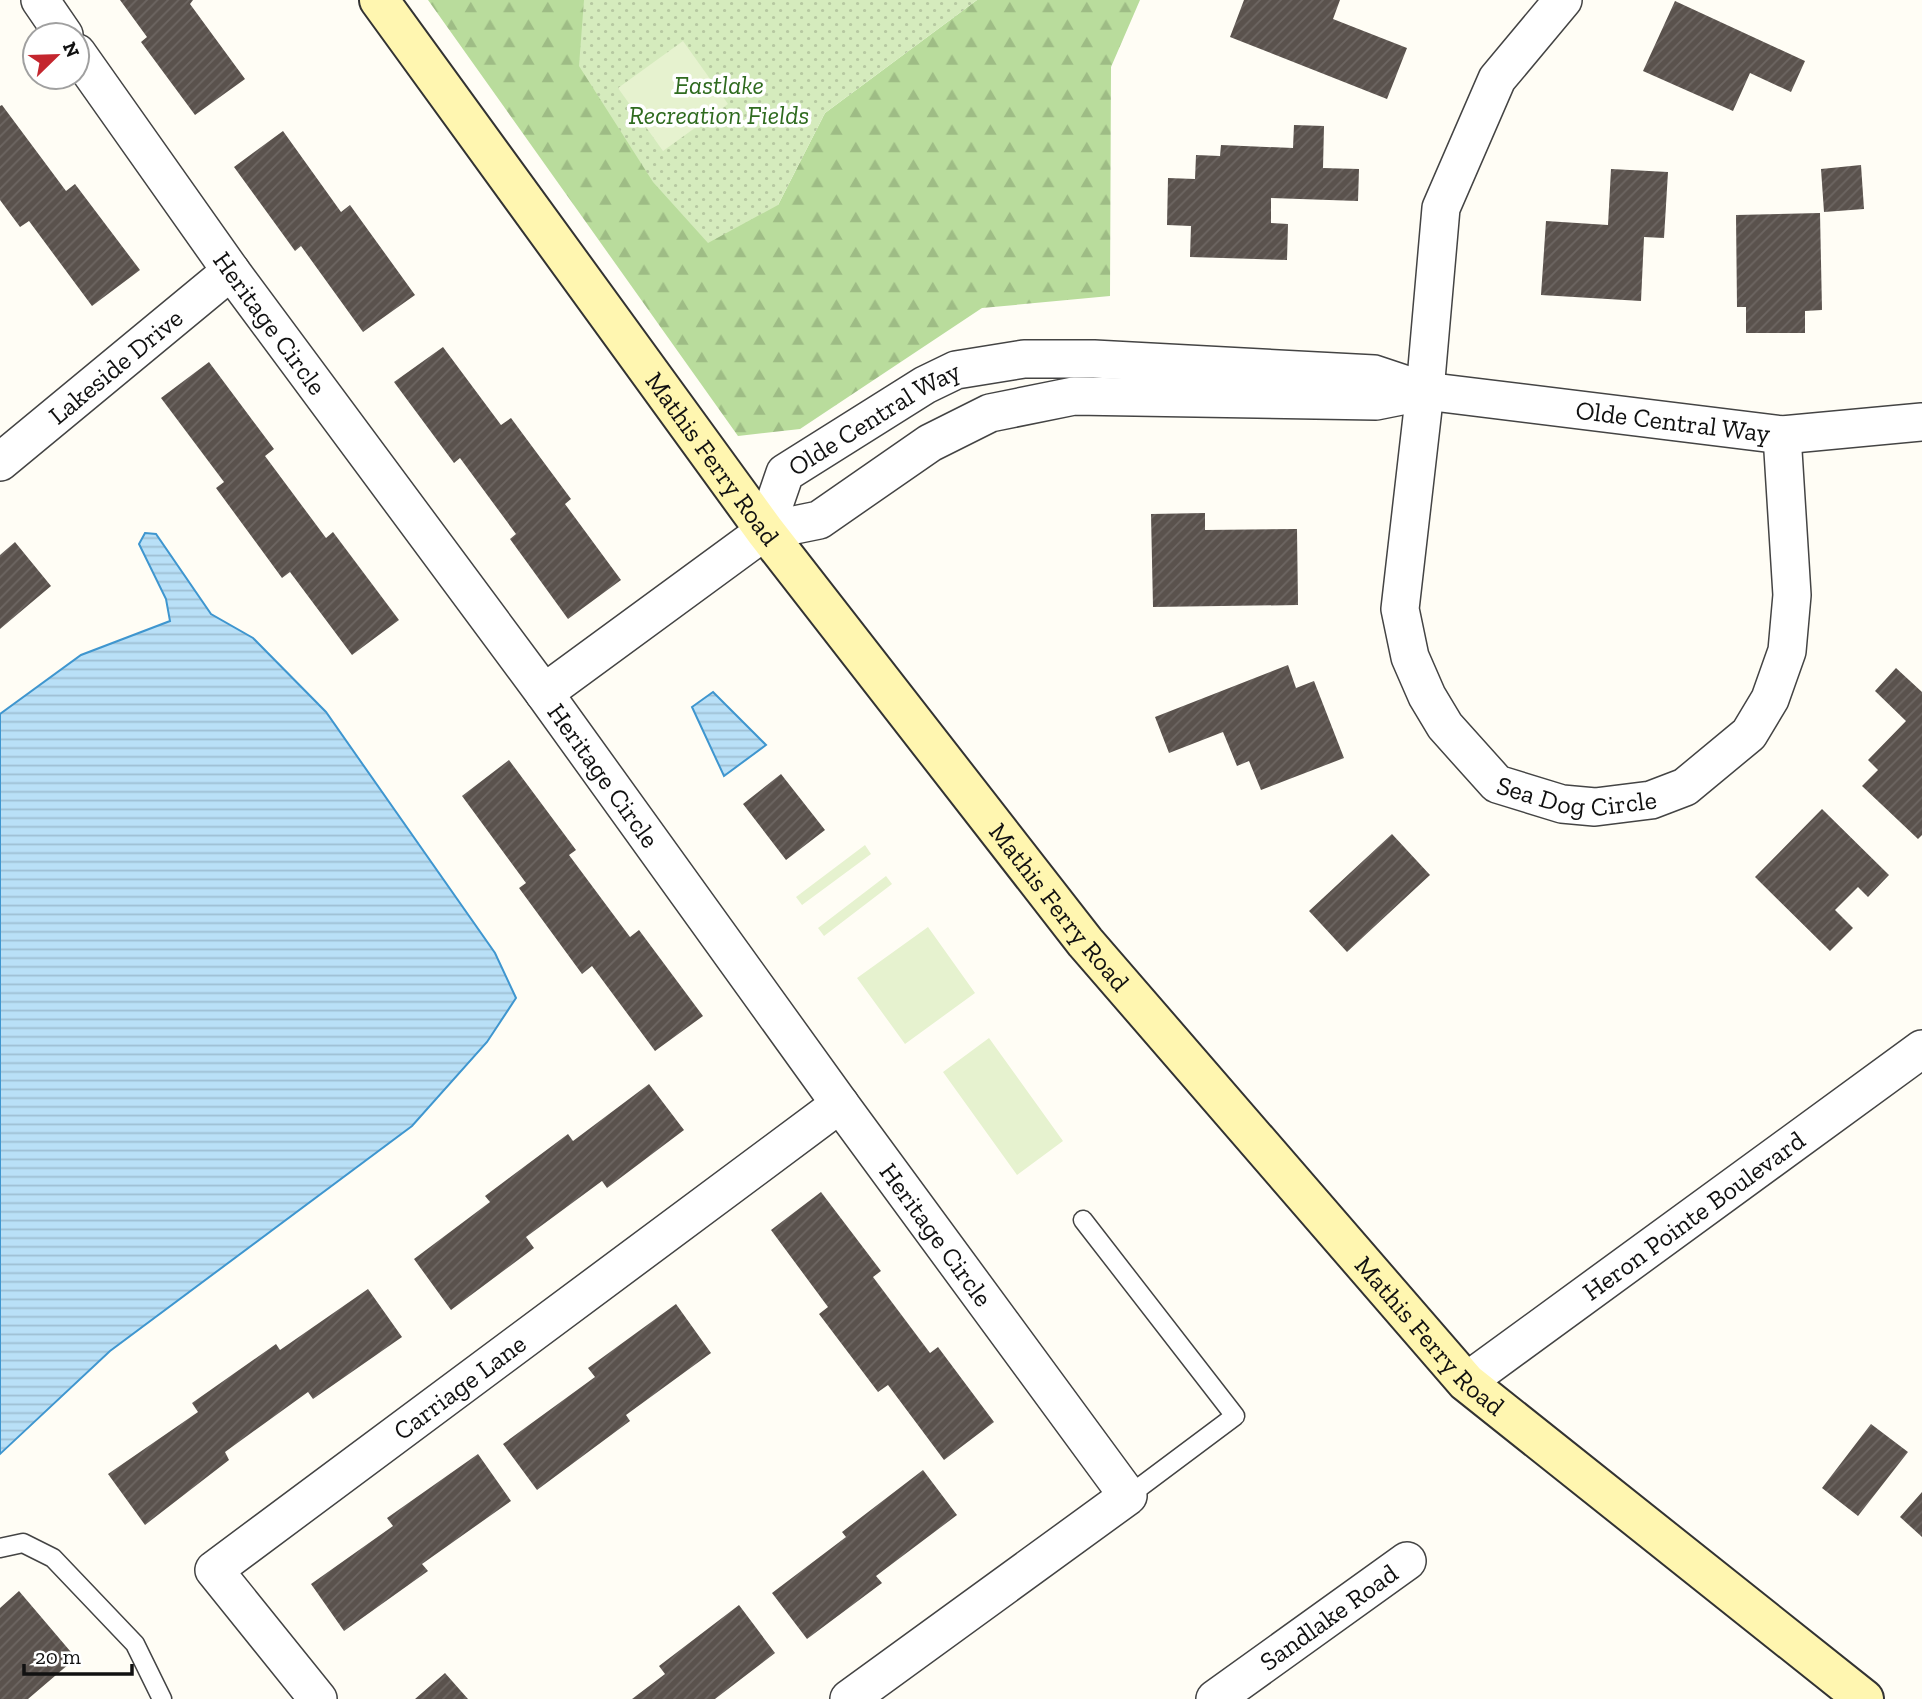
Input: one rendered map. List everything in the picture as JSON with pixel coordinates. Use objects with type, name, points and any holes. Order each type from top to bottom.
[{"type":"main road","name":"Mathis Ferry Road","points":[[379,0],[765,531],[1085,942],[1466,1382],[1864,1699]]},
{"type":"street","points":[[40,0],[54,21]]},
{"type":"street","name":"Sea Dog Circle","points":[[1563,0],[1497,79],[1441,208],[1425,391],[1400,609],[1410,657],[1427,696],[1445,726],[1497,784],[1562,804],[1595,807],[1651,800],[1685,787],[1749,734],[1770,699],[1787,651],[1792,595],[1782,435]]},
{"type":"street","name":"Heritage Circle","points":[[91,73],[232,271],[544,693],[840,1104],[1128,1496]]},
{"type":"street","name":"Lakeside Drive","points":[[0,462],[232,271]]},
{"type":"street","name":"Olde Central Way","points":[[765,531],[785,473],[925,385],[956,370],[1024,359],[1094,359],[1374,374],[1425,391],[1782,435],[1922,422]]},
{"type":"street","name":"Olde Central Way","points":[[765,531],[819,520],[930,443],[990,412],[1074,396],[1376,401],[1425,391]]},
{"type":"street","name":"Heritage Circle","points":[[544,693],[765,531]]},
{"type":"street","name":"Heron Pointe Boulevard","points":[[1466,1382],[1922,1049]]},
{"type":"street","name":"Carriage Lane","points":[[318,1699],[214,1570],[840,1104]]},
{"type":"street","points":[[849,1699],[1128,1496]]},
{"type":"street","name":"Sandlake Road","points":[[1215,1699],[1407,1561]]},
{"type":"lane","points":[[1083,1220],[1235,1416],[1128,1496]]},
{"type":"lane","points":[[0,1548],[23,1542],[53,1558],[135,1644],[162,1699]]},
{"type":"green space","points":[[428,0],[584,0],[584,9],[778,205],[825,113],[977,0],[1140,0],[1111,67],[1110,296],[982,308],[800,429],[738,436]]},
{"type":"green space","name":"Eastlake Recreation Fields","points":[[584,0],[977,0],[825,113],[778,205],[708,243],[653,182],[579,66]]},
{"type":"green space","points":[[683,41],[728,104],[663,151],[618,88]]},
{"type":"green space","points":[[865,845],[871,854],[802,905],[796,897]]},
{"type":"green space","points":[[886,876],[892,884],[824,936],[818,928]]},
{"type":"green space","points":[[928,927],[975,993],[905,1044],[857,978]]},
{"type":"green space","points":[[989,1038],[1063,1141],[1017,1175],[943,1072]]},
{"type":"water","points":[[145,533],[156,534],[211,614],[253,638],[326,712],[495,953],[516,998],[487,1042],[412,1126],[110,1351],[0,1454],[0,714],[81,655],[170,621],[166,599],[139,544]]},
{"type":"water","points":[[713,692],[766,745],[724,776],[692,707]]},
{"type":"building","points":[[120,0],[193,0],[190,4],[245,79],[195,115],[141,42],[147,37]]},
{"type":"building","points":[[1244,0],[1340,0],[1333,19],[1407,48],[1387,99],[1230,37]]},
{"type":"building","points":[[1675,1],[1805,61],[1791,92],[1750,73],[1733,111],[1643,71]]},
{"type":"building","points":[[2,105],[66,191],[75,184],[140,270],[92,306],[29,221],[20,227],[0,200]]},
{"type":"building","points":[[1294,125],[1324,126],[1323,168],[1359,169],[1358,201],[1271,198],[1271,223],[1288,224],[1287,260],[1190,257],[1191,226],[1167,225],[1168,178],[1195,179],[1196,155],[1220,156],[1221,145],[1293,148]]},
{"type":"building","points":[[283,131],[341,212],[350,205],[415,295],[363,332],[301,246],[295,251],[234,167]]},
{"type":"building","points":[[1861,165],[1864,209],[1824,212],[1821,169]]},
{"type":"building","points":[[1611,169],[1668,172],[1664,238],[1644,237],[1641,301],[1541,295],[1546,221],[1608,225]]},
{"type":"building","points":[[1820,213],[1822,310],[1805,311],[1805,333],[1746,333],[1746,307],[1737,307],[1736,215]]},
{"type":"building","points":[[443,347],[501,425],[511,418],[571,499],[565,504],[621,580],[568,619],[510,539],[516,534],[460,458],[454,463],[394,382]]},
{"type":"building","points":[[209,362],[274,449],[265,456],[326,538],[333,532],[399,620],[352,655],[290,572],[282,578],[216,488],[224,482],[161,398]]},
{"type":"building","points":[[1205,513],[1205,530],[1297,529],[1298,605],[1153,607],[1151,514]]},
{"type":"building","points":[[15,542],[51,586],[0,629],[0,555]]},
{"type":"building","points":[[1288,665],[1296,688],[1314,681],[1344,758],[1261,790],[1249,761],[1237,766],[1223,732],[1169,753],[1155,717]]},
{"type":"building","points":[[1896,668],[1922,692],[1922,835],[1918,839],[1862,786],[1878,770],[1868,760],[1906,721],[1875,691]]},
{"type":"building","points":[[509,760],[576,850],[569,855],[630,937],[639,930],[703,1016],[655,1051],[592,966],[582,974],[519,888],[526,883],[462,796]]},
{"type":"building","points":[[781,774],[825,830],[786,860],[743,804]]},
{"type":"building","points":[[1822,809],[1889,875],[1868,897],[1858,887],[1835,910],[1853,928],[1830,951],[1755,877]]},
{"type":"building","points":[[1392,834],[1430,875],[1347,952],[1309,911]]},
{"type":"building","points":[[649,1084],[684,1130],[607,1188],[602,1181],[526,1237],[534,1248],[451,1310],[414,1259],[490,1202],[485,1196],[568,1134],[573,1141]]},
{"type":"building","points":[[821,1192],[881,1271],[873,1277],[930,1353],[938,1347],[994,1422],[944,1460],[888,1385],[878,1392],[819,1314],[828,1307],[771,1230]]},
{"type":"building","points":[[368,1289],[402,1337],[313,1399],[308,1392],[225,1452],[229,1460],[145,1525],[108,1474],[198,1412],[192,1403],[276,1344],[280,1350]]},
{"type":"building","points":[[676,1304],[711,1353],[626,1415],[630,1421],[537,1490],[503,1444],[595,1377],[588,1368]]},
{"type":"building","points":[[1871,1424],[1908,1452],[1858,1516],[1822,1488]]},
{"type":"building","points":[[478,1454],[511,1501],[422,1564],[428,1571],[344,1631],[311,1584],[393,1526],[387,1518]]},
{"type":"building","points":[[923,1470],[957,1515],[876,1576],[882,1583],[807,1639],[772,1593],[846,1537],[842,1532]]},
{"type":"building","points":[[1922,1492],[1922,1537],[1900,1517]]},
{"type":"building","points":[[19,1591],[76,1658],[28,1699],[0,1699],[0,1608]]},
{"type":"building","points":[[739,1605],[775,1653],[715,1699],[632,1699],[665,1674],[659,1666]]},
{"type":"building","points":[[445,1673],[468,1699],[415,1699]]}]
